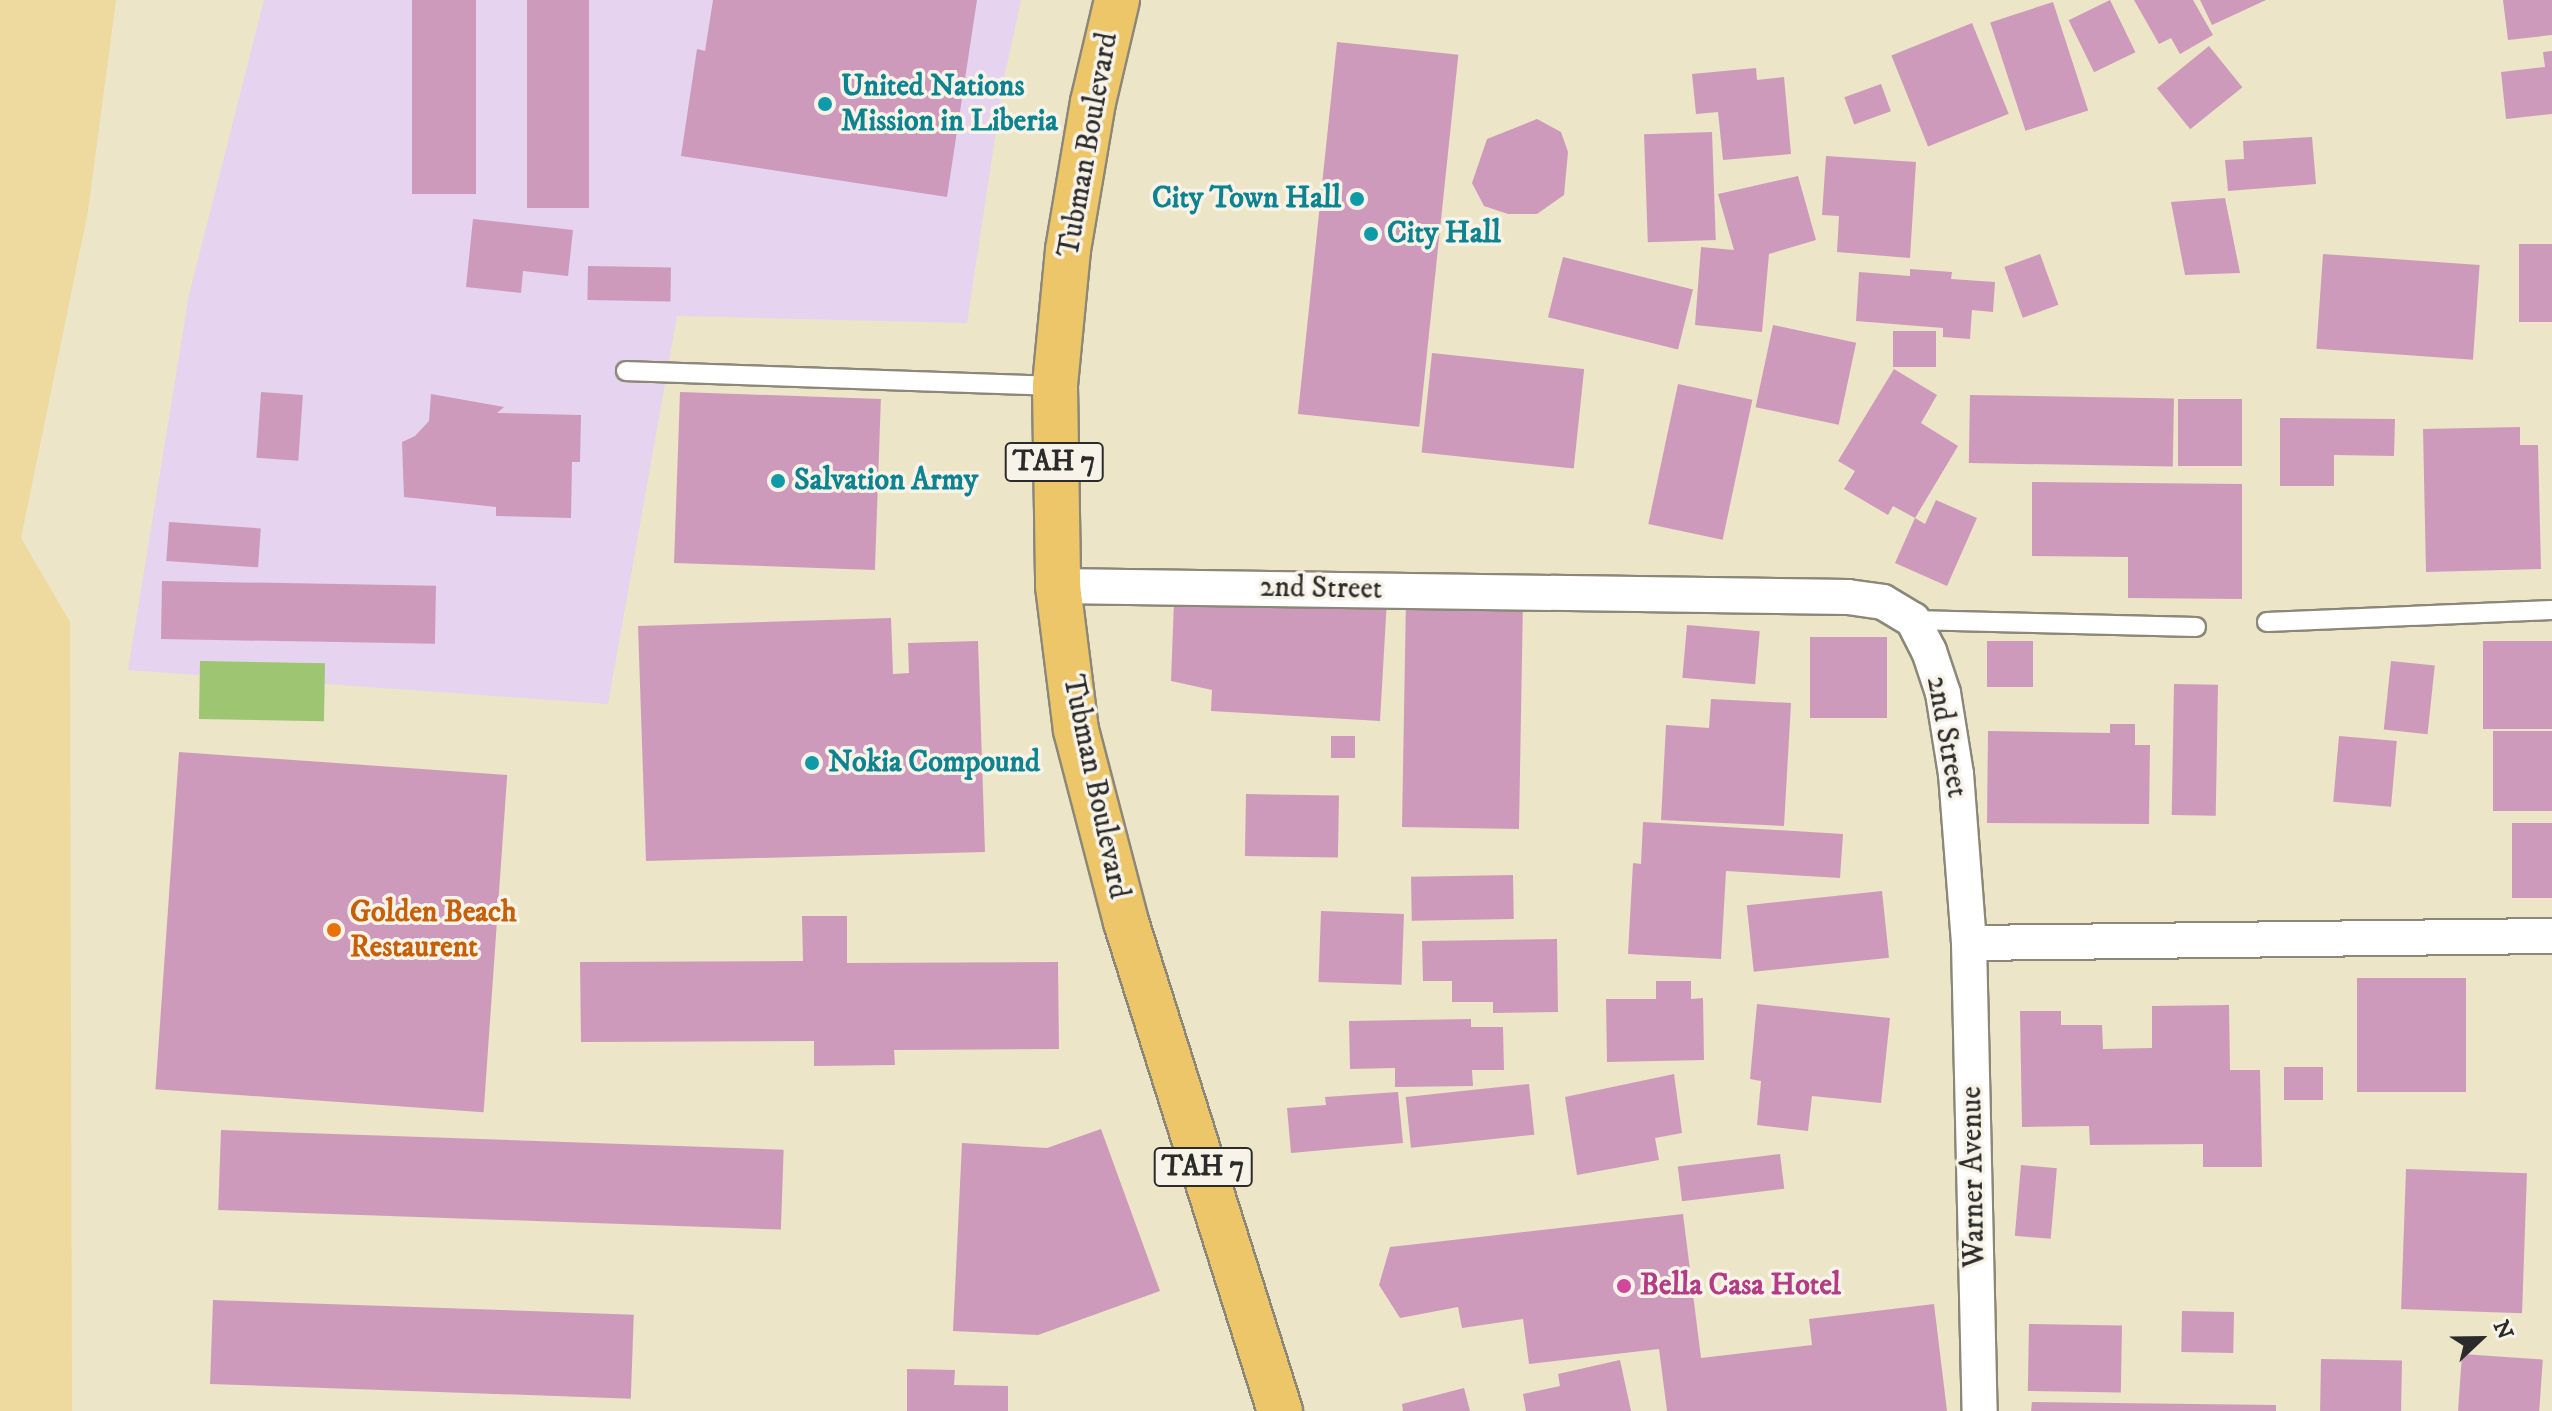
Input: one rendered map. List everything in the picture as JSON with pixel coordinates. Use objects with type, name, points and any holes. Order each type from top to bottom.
[{"type":"highway","name":"Tubman Boulevard","points":[[1117,0],[1093,102],[1068,250],[1055,386],[1058,586],[1076,730],[1126,922],[1280,1411]]},
{"type":"street","name":"2nd Street","points":[[1058,586],[1848,597],[1883,602],[1913,620],[1929,651],[1943,693],[1956,774],[1969,943]]},
{"type":"street","points":[[1969,943],[2552,936]]},
{"type":"street","name":"Warner Avenue","points":[[1969,943],[1980,1411]]},
{"type":"lane","points":[[626,371],[1055,386]]},
{"type":"lane","points":[[2267,622],[2552,610]]},
{"type":"lane","points":[[1913,620],[2196,627]]},
{"type":"shaded area","points":[[264,0],[1021,0],[1004,78],[967,323],[677,316],[608,704],[128,670],[189,295]]},
{"type":"green space","points":[[200,661],[325,663],[324,721],[199,719]]},
{"type":"sand","points":[[0,0],[116,0],[88,211],[21,538],[70,622],[72,1411],[0,1411]]},
{"type":"building","points":[[412,0],[476,0],[476,194],[412,194]]},
{"type":"building","points":[[527,0],[589,0],[589,208],[527,208]]},
{"type":"building","name":"United Nations Mission in Liberia","points":[[713,0],[977,0],[947,197],[681,156],[697,49],[705,51]]},
{"type":"building","points":[[2110,0],[2135,52],[2094,72],[2069,20]]},
{"type":"building","points":[[2134,0],[2193,0],[2213,35],[2180,54],[2171,38],[2159,44]]},
{"type":"building","points":[[2200,0],[2266,0],[2212,25]]},
{"type":"building","points":[[2503,0],[2552,0],[2552,35],[2508,40]]},
{"type":"building","points":[[2053,2],[2088,110],[2025,131],[1990,22]]},
{"type":"building","points":[[1972,23],[2009,114],[1928,146],[1891,56]]},
{"type":"building","name":"City Hall","points":[[1337,42],[1458,55],[1419,427],[1298,414]]},
{"type":"building","points":[[2209,46],[2242,87],[2190,129],[2157,88]]},
{"type":"building","points":[[2552,51],[2552,114],[2506,119],[2501,72],[2545,67],[2543,52]]},
{"type":"building","points":[[1756,68],[1757,80],[1784,77],[1791,154],[1723,160],[1718,112],[1696,114],[1692,74]]},
{"type":"building","points":[[1881,84],[1891,111],[1854,125],[1844,97]]},
{"type":"building","points":[[1537,119],[1561,132],[1568,152],[1564,195],[1537,214],[1508,214],[1484,206],[1472,183],[1487,139]]},
{"type":"building","points":[[1712,132],[1716,240],[1648,242],[1644,134]]},
{"type":"building","points":[[2312,137],[2316,184],[2228,191],[2225,160],[2244,159],[2243,141]]},
{"type":"building","points":[[1826,156],[1916,162],[1910,258],[1837,252],[1839,216],[1822,215]]},
{"type":"building","points":[[1798,176],[1816,240],[1769,254],[1762,332],[1695,325],[1701,247],[1734,250],[1718,194]]},
{"type":"building","points":[[2225,198],[2240,273],[2185,275],[2171,202]]},
{"type":"building","points":[[473,219],[573,230],[568,276],[523,271],[521,293],[466,287]]},
{"type":"building","points":[[2519,244],[2552,244],[2552,322],[2519,322]]},
{"type":"building","points":[[2040,254],[2058,305],[2023,318],[2004,267]]},
{"type":"building","points":[[2323,254],[2480,265],[2473,360],[2316,349]]},
{"type":"building","points":[[1563,257],[1693,289],[1678,350],[1548,317]]},
{"type":"building","points":[[588,266],[671,267],[670,301],[587,300]]},
{"type":"building","points":[[1910,269],[1952,272],[1951,279],[1995,282],[1993,312],[1972,310],[1970,339],[1943,337],[1943,328],[1856,321],[1859,272],[1910,276]]},
{"type":"building","points":[[1773,325],[1856,343],[1839,425],[1756,407]]},
{"type":"building","points":[[1893,331],[1936,331],[1936,367],[1893,367]]},
{"type":"building","points":[[1432,353],[1584,369],[1574,468],[1422,452]]},
{"type":"building","points":[[1894,369],[1937,395],[1921,423],[1958,446],[1915,518],[1893,506],[1888,515],[1844,489],[1855,471],[1838,461]]},
{"type":"building","points":[[1678,384],[1752,400],[1723,540],[1648,524]]},
{"type":"building","points":[[261,392],[303,395],[298,461],[256,458]]},
{"type":"building","name":"Salvation Army","points":[[680,392],[881,399],[875,570],[674,563]]},
{"type":"building","points":[[431,394],[504,407],[497,413],[581,415],[580,462],[572,462],[571,518],[496,516],[496,507],[404,497],[402,442],[415,436],[429,421]]},
{"type":"building","points":[[1970,395],[2174,399],[2173,467],[1969,463]]},
{"type":"building","points":[[2178,399],[2242,399],[2242,466],[2178,466]]},
{"type":"building","points":[[2280,418],[2395,419],[2394,456],[2334,455],[2334,486],[2280,486]]},
{"type":"building","points":[[2520,427],[2520,445],[2538,445],[2541,569],[2426,572],[2423,429]]},
{"type":"building","points":[[2032,482],[2242,484],[2242,599],[2128,598],[2128,557],[2032,556]]},
{"type":"building","points":[[1936,500],[1977,518],[1947,586],[1895,563],[1915,518],[1925,524]]},
{"type":"building","points":[[169,522],[261,528],[258,567],[166,561]]},
{"type":"building","points":[[162,581],[436,586],[435,644],[161,639]]},
{"type":"building","points":[[1406,598],[1523,600],[1519,829],[1402,827]]},
{"type":"building","points":[[1387,599],[1380,721],[1211,711],[1212,690],[1171,681],[1174,601]]},
{"type":"building","name":"Nokia Compound","points":[[891,618],[893,674],[909,673],[908,643],[978,641],[985,852],[646,861],[638,626]]},
{"type":"building","points":[[1687,625],[1760,631],[1755,684],[1682,678]]},
{"type":"building","points":[[1810,637],[1887,637],[1887,718],[1810,718]]},
{"type":"building","points":[[1987,641],[2033,641],[2033,687],[1987,687]]},
{"type":"building","points":[[2483,641],[2552,641],[2552,729],[2483,729]]},
{"type":"building","points":[[2391,661],[2435,666],[2428,734],[2384,730]]},
{"type":"building","points":[[2174,684],[2218,685],[2216,816],[2172,815]]},
{"type":"building","points":[[1711,699],[1791,703],[1784,826],[1661,820],[1666,725],[1709,728]]},
{"type":"building","points":[[2110,724],[2135,724],[2135,745],[2150,745],[2149,824],[1987,823],[1988,731],[2110,733]]},
{"type":"building","points":[[2493,731],[2552,731],[2552,811],[2493,811]]},
{"type":"building","points":[[1331,736],[1355,736],[1355,758],[1331,758]]},
{"type":"building","points":[[2339,736],[2397,741],[2391,807],[2333,802]]},
{"type":"building","name":"Golden Beach Restaurent","points":[[179,752],[507,775],[484,1112],[155,1089]]},
{"type":"building","points":[[1246,794],[1339,796],[1338,858],[1245,856]]},
{"type":"building","points":[[1643,822],[1843,834],[1840,878],[1726,871],[1721,959],[1628,954],[1633,863],[1641,864]]},
{"type":"building","points":[[2512,823],[2552,823],[2552,898],[2512,898]]},
{"type":"building","points":[[1513,875],[1514,919],[1412,921],[1411,877]]},
{"type":"building","points":[[1882,891],[1889,958],[1754,972],[1747,905]]},
{"type":"building","points":[[1321,911],[1404,914],[1401,985],[1319,982]]},
{"type":"building","points":[[802,916],[847,916],[847,963],[1058,962],[1059,1049],[894,1050],[895,1065],[814,1066],[814,1041],[581,1042],[580,962],[803,961]]},
{"type":"building","points":[[1557,939],[1558,1012],[1493,1013],[1493,1002],[1452,1002],[1452,981],[1423,981],[1422,941]]},
{"type":"building","points":[[2357,978],[2466,978],[2466,1092],[2357,1092]]},
{"type":"building","points":[[1656,981],[1691,981],[1691,999],[1703,998],[1704,1060],[1607,1062],[1606,999],[1656,999]]},
{"type":"building","points":[[1757,1004],[1890,1018],[1881,1103],[1812,1096],[1808,1131],[1757,1125],[1761,1081],[1750,1079]]},
{"type":"building","points":[[2229,1005],[2230,1070],[2260,1070],[2262,1167],[2203,1167],[2203,1144],[2090,1145],[2089,1126],[2022,1127],[2020,1011],[2061,1011],[2061,1025],[2102,1025],[2103,1049],[2152,1048],[2152,1006]]},
{"type":"building","points":[[1471,1019],[1471,1027],[1503,1027],[1504,1070],[1472,1070],[1473,1086],[1395,1087],[1395,1068],[1350,1069],[1349,1021]]},
{"type":"building","points":[[2284,1067],[2323,1067],[2323,1100],[2284,1100]]},
{"type":"building","points":[[1674,1074],[1682,1133],[1655,1138],[1659,1160],[1577,1175],[1565,1097]]},
{"type":"building","points":[[1529,1084],[1534,1135],[1411,1148],[1406,1097]]},
{"type":"building","points":[[1398,1092],[1403,1143],[1291,1153],[1287,1108],[1326,1105],[1325,1097]]},
{"type":"building","points":[[1101,1129],[1160,1291],[1038,1335],[953,1331],[962,1143],[1047,1148]]},
{"type":"building","points":[[221,1130],[784,1150],[781,1230],[218,1210]]},
{"type":"building","points":[[1780,1154],[1784,1189],[1682,1201],[1678,1167]]},
{"type":"building","points":[[2021,1165],[2057,1168],[2051,1239],[2015,1236]]},
{"type":"building","points":[[2406,1169],[2527,1173],[2522,1313],[2401,1309]]},
{"type":"building","name":"Bella Casa Hotel","points":[[1683,1214],[1701,1358],[1812,1345],[1809,1319],[1934,1304],[1947,1411],[1667,1411],[1659,1349],[1529,1364],[1523,1319],[1462,1328],[1458,1307],[1400,1318],[1379,1285],[1390,1247]]},
{"type":"building","points":[[213,1300],[634,1315],[631,1399],[210,1384]]},
{"type":"building","points":[[2182,1311],[2234,1312],[2233,1353],[2181,1352]]},
{"type":"building","points":[[2029,1324],[2122,1326],[2121,1393],[2028,1391]]},
{"type":"building","points":[[2462,1354],[2543,1360],[2539,1411],[2458,1411]]},
{"type":"building","points":[[2321,1359],[2402,1360],[2401,1411],[2320,1411]]},
{"type":"building","points":[[1620,1360],[1631,1411],[1526,1411],[1523,1394],[1560,1386],[1558,1374]]},
{"type":"building","points":[[907,1369],[955,1370],[954,1385],[1008,1386],[1008,1411],[907,1411]]},
{"type":"building","points":[[1464,1388],[1470,1411],[1403,1411],[1402,1404]]},
{"type":"building","points":[[2032,1402],[2276,1405],[2276,1411],[2031,1411]]},
{"type":"place","name":"United Nations Mission in Liberia","points":[[825,104]]},
{"type":"place","name":"City Town Hall","points":[[1357,199]]},
{"type":"place","name":"City Hall","points":[[1371,234]]},
{"type":"place","name":"Salvation Army","points":[[778,481]]},
{"type":"place","name":"Nokia Compound","points":[[812,763]]},
{"type":"place","name":"Golden Beach Restaurent","points":[[334,930]]},
{"type":"place","name":"Bella Casa Hotel","points":[[1624,1286]]}]
